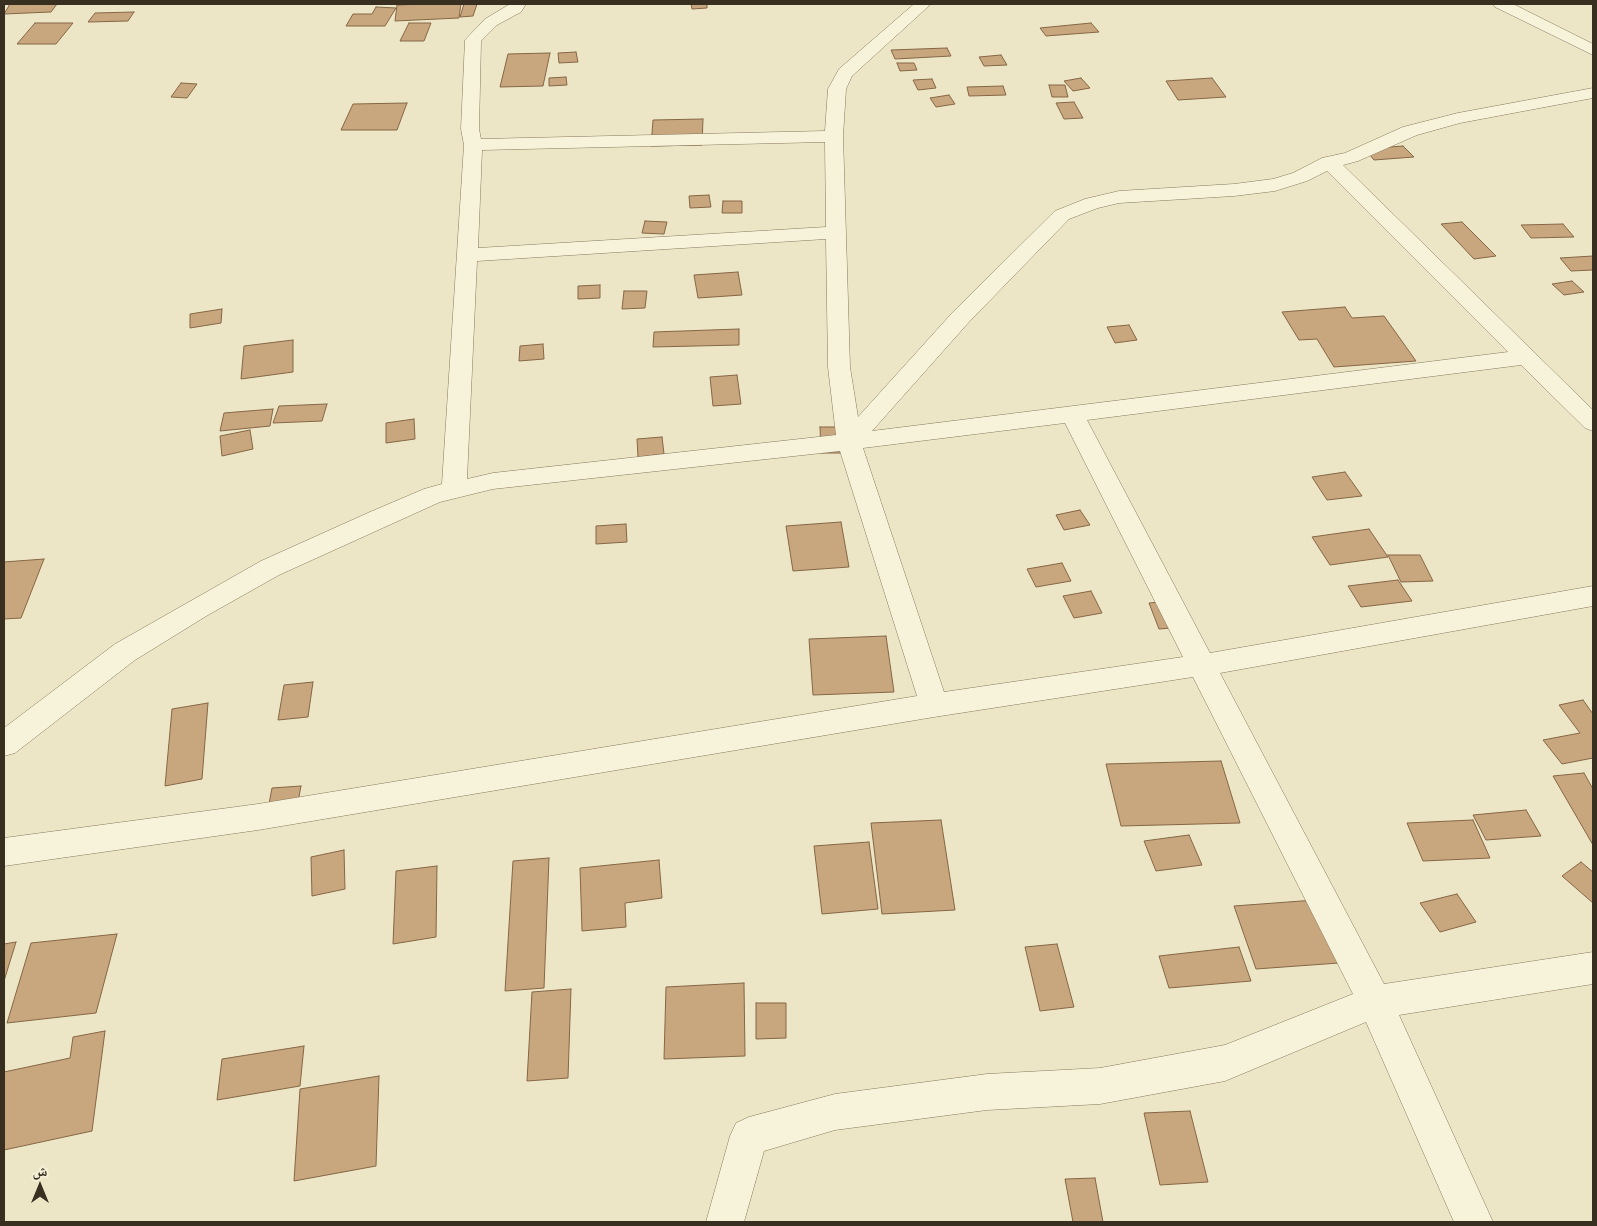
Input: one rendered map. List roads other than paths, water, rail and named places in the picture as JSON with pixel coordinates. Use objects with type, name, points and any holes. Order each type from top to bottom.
[{"type":"street","points":[[454,490],[473,145],[470,129],[473,40],[491,22],[515,9],[518,4]]},
{"type":"street","points":[[921,4],[845,73],[837,89],[834,136],[839,367],[849,442],[934,705]]},
{"type":"street","points":[[1501,4],[1593,50]]},
{"type":"street","points":[[849,442],[961,317],[1062,215],[1092,203],[1119,197],[1234,190],[1275,185],[1300,177],[1329,162],[1351,157],[1410,131],[1458,118],[1593,93]]},
{"type":"street","points":[[473,145],[834,136]]},
{"type":"street","points":[[1329,162],[1593,423]]},
{"type":"street","points":[[467,255],[836,232]]},
{"type":"street","points":[[4,744],[125,652],[198,608],[270,568],[433,495],[493,481],[849,442],[1526,357]]},
{"type":"street","points":[[1072,413],[1375,1002],[1474,1222]]},
{"type":"street","points":[[4,852],[258,817],[934,705],[1202,665],[1593,596]]},
{"type":"street","points":[[725,1222],[749,1136],[835,1112],[987,1092],[1100,1086],[1225,1063],[1375,1002],[1593,968]]}]
